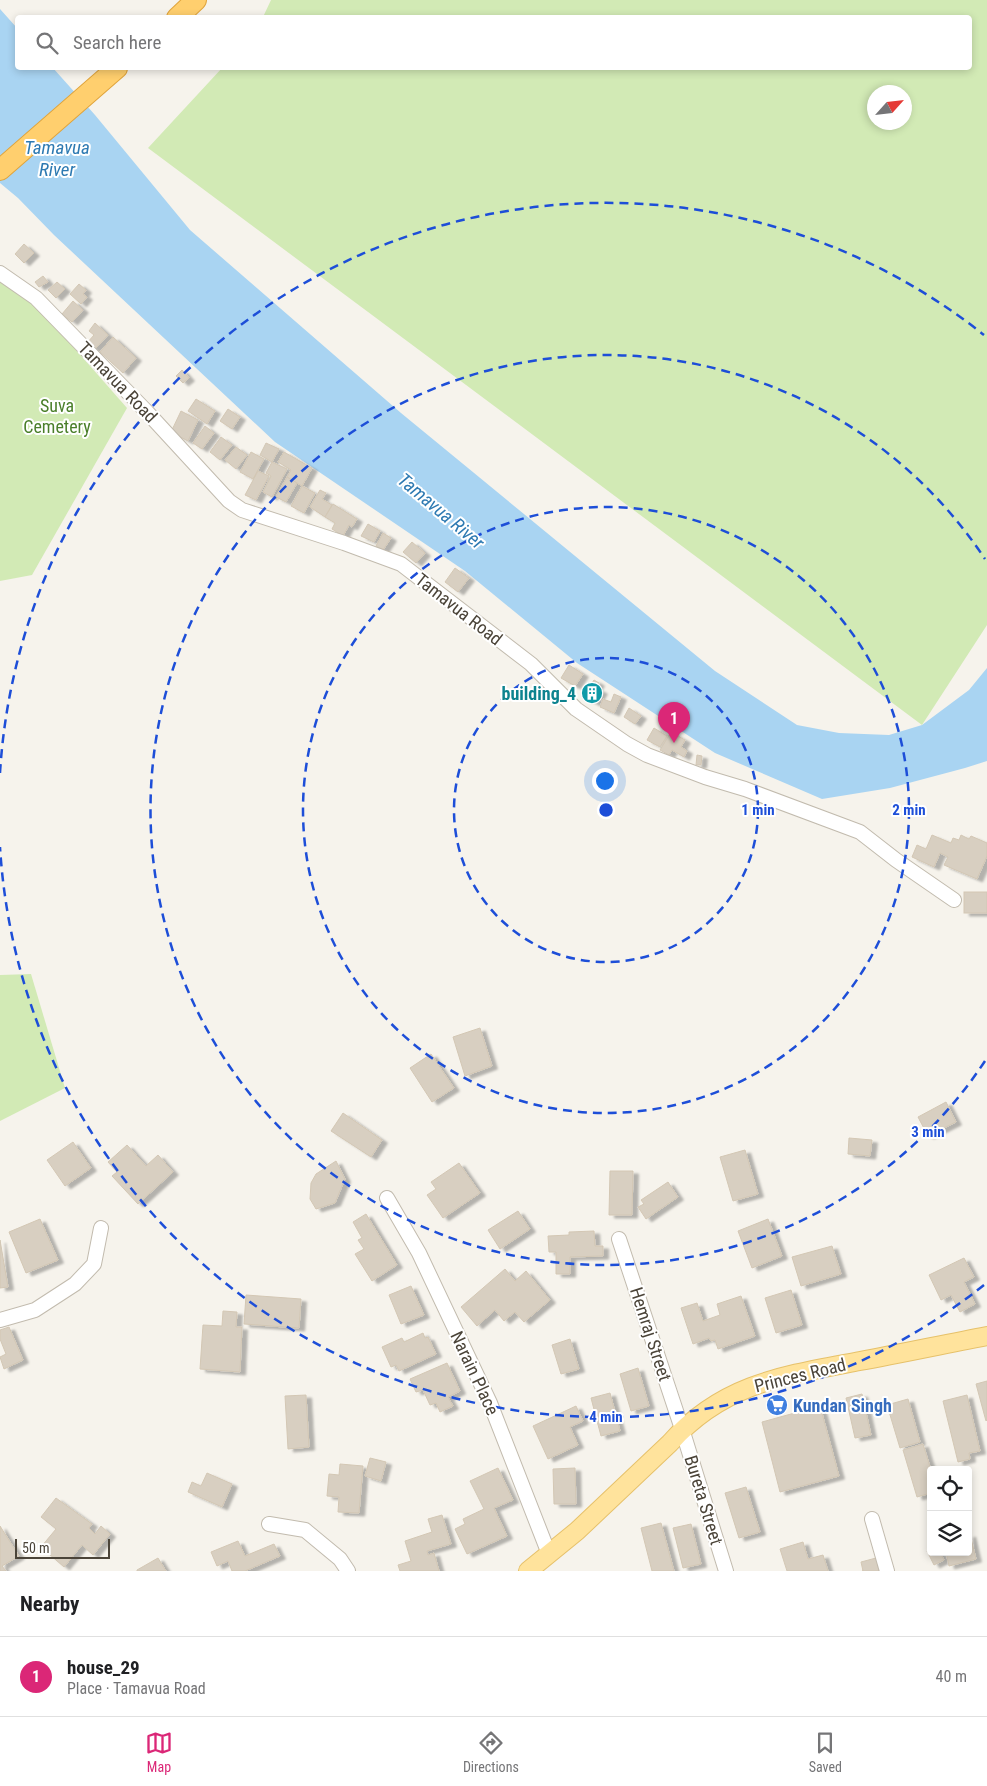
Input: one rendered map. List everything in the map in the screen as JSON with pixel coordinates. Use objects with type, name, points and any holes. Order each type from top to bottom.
[{"type":"highway","points":[[180,15],[196,0]]},
{"type":"highway","points":[[0,170],[109,73]]},
{"type":"main road","name":"Princes Road","points":[[528,1571],[592,1516],[682,1429],[712,1405],[733,1394],[784,1376],[987,1336]]},
{"type":"street","name":"Tamavua Road","points":[[0,273],[36,298],[127,391],[229,500],[242,510],[344,542],[401,564],[531,664],[576,709],[627,744],[647,755],[705,777],[746,789],[860,832],[896,860],[954,900]]},
{"type":"street","name":"Narain Place","points":[[387,1198],[419,1254],[490,1403],[549,1554]]},
{"type":"street","points":[[0,1320],[35,1310],[75,1284],[94,1264],[101,1228]]},
{"type":"street","name":"Hemraj Street","points":[[619,1238],[682,1429]]},
{"type":"street","name":"Bureta Street","points":[[682,1429],[726,1571]]},
{"type":"street","points":[[872,1519],[887,1571]]},
{"type":"street","points":[[269,1524],[305,1530],[340,1559],[348,1571]]},
{"type":"green space","points":[[271,0],[987,0],[987,625],[922,725],[148,148],[220,70],[972,70],[972,15],[264,15]]},
{"type":"green space","name":"Suva Cemetery","points":[[0,283],[6,283],[33,301],[127,408],[32,575],[0,581]]},
{"type":"green space","points":[[31,974],[65,1088],[0,1121],[0,975]]},
{"type":"water","name":"Tamavua River","points":[[0,9],[15,26],[15,70],[55,70],[95,115],[190,230],[401,413],[715,671],[797,725],[839,733],[889,735],[922,725],[969,690],[987,668],[987,761],[890,788],[822,799],[715,753],[577,663],[465,571],[275,442],[0,183]]},
{"type":"building","points":[[24,244],[34,253],[24,263],[15,254]]},
{"type":"building","points":[[43,276],[48,282],[39,287],[35,282]]},
{"type":"building","points":[[57,282],[65,289],[56,298],[48,290]]},
{"type":"building","points":[[79,284],[86,290],[83,294],[87,297],[81,304],[70,294]]},
{"type":"building","points":[[73,301],[83,310],[72,322],[62,314]]},
{"type":"building","points":[[95,323],[108,335],[94,350],[87,343],[94,335],[89,331]]},
{"type":"building","points":[[113,337],[136,358],[123,373],[100,352]]},
{"type":"building","points":[[182,370],[189,378],[183,383],[176,376]]},
{"type":"building","points":[[196,399],[215,411],[207,424],[188,411]]},
{"type":"building","points":[[228,409],[240,417],[232,429],[220,421]]},
{"type":"building","points":[[181,411],[198,420],[188,441],[171,432]]},
{"type":"building","points":[[205,426],[214,433],[202,449],[193,443]]},
{"type":"building","points":[[221,437],[232,445],[220,460],[210,452]]},
{"type":"building","points":[[266,443],[279,449],[272,462],[260,455]]},
{"type":"building","points":[[236,447],[247,455],[236,469],[225,460]]},
{"type":"building","points":[[251,452],[264,459],[253,479],[240,472]]},
{"type":"building","points":[[284,452],[312,468],[302,486],[287,477],[291,470],[278,462]]},
{"type":"building","points":[[272,462],[287,469],[272,497],[263,492],[271,476],[266,473]]},
{"type":"building","points":[[258,471],[269,476],[256,500],[245,495]]},
{"type":"building","points":[[287,477],[297,483],[286,502],[276,497]]},
{"type":"building","points":[[302,486],[315,493],[304,513],[291,506]]},
{"type":"building","points":[[320,490],[326,493],[322,499],[332,505],[325,517],[310,507]]},
{"type":"building","points":[[333,504],[357,519],[352,527],[349,525],[343,536],[332,529],[335,523],[325,517]]},
{"type":"building","points":[[368,524],[380,531],[374,542],[361,536]]},
{"type":"building","points":[[383,533],[391,538],[383,550],[376,546]]},
{"type":"building","points":[[412,542],[425,553],[416,563],[403,552]]},
{"type":"building","points":[[455,568],[469,578],[458,592],[445,582]]},
{"type":"building","points":[[569,665],[583,674],[575,686],[561,678]]},
{"type":"building","name":"building_4","points":[[594,680],[599,683],[596,688],[602,691],[595,703],[582,696],[588,685],[590,686]]},
{"type":"building","points":[[614,694],[621,697],[614,713],[600,707],[603,699],[611,702]]},
{"type":"building","points":[[629,708],[641,716],[635,724],[624,717]]},
{"type":"building","points":[[654,728],[667,736],[660,747],[647,740]]},
{"type":"building","points":[[671,732],[685,740],[681,747],[687,751],[684,757],[672,750],[669,755],[660,750]]},
{"type":"building","points":[[697,755],[702,756],[701,765],[696,765]]},
{"type":"building","points":[[932,835],[951,843],[953,838],[959,840],[961,835],[969,839],[971,836],[987,843],[987,856],[977,879],[944,865],[948,857],[940,853],[934,867],[912,857],[917,845],[926,849]]},
{"type":"building","points":[[964,892],[987,892],[987,913],[964,913]]},
{"type":"building","points":[[480,1028],[492,1066],[465,1076],[453,1037]]},
{"type":"building","points":[[431,1054],[454,1088],[432,1102],[410,1068]]},
{"type":"building","points":[[946,1102],[956,1122],[928,1136],[918,1117]]},
{"type":"building","points":[[343,1113],[382,1140],[371,1157],[331,1131]]},
{"type":"building","points":[[849,1138],[872,1140],[870,1156],[848,1154]]},
{"type":"building","points":[[73,1142],[91,1168],[65,1186],[47,1160]]},
{"type":"building","points":[[127,1145],[146,1166],[158,1155],[173,1172],[138,1204],[112,1176],[117,1172],[108,1162]]},
{"type":"building","points":[[745,1150],[758,1194],[733,1201],[720,1157]]},
{"type":"building","points":[[336,1161],[345,1179],[335,1203],[316,1209],[310,1199],[311,1183],[316,1174]]},
{"type":"building","points":[[459,1163],[480,1193],[443,1218],[427,1195],[436,1189],[431,1182]]},
{"type":"building","points":[[610,1171],[633,1171],[632,1215],[609,1215]]},
{"type":"building","points":[[668,1182],[678,1197],[646,1219],[638,1207],[644,1204],[641,1200]]},
{"type":"building","points":[[518,1211],[530,1229],[500,1249],[488,1230]]},
{"type":"building","points":[[366,1214],[397,1265],[372,1281],[355,1254],[364,1249],[358,1240],[362,1238],[353,1222]]},
{"type":"building","points":[[40,1219],[58,1260],[26,1273],[9,1232]]},
{"type":"building","points":[[768,1219],[782,1256],[752,1268],[738,1231]]},
{"type":"building","points":[[594,1231],[595,1246],[603,1246],[603,1256],[570,1257],[570,1274],[556,1274],[556,1252],[549,1252],[548,1236],[569,1235],[569,1232]]},
{"type":"building","points":[[0,1240],[8,1287],[0,1288]]},
{"type":"building","points":[[832,1246],[841,1274],[801,1286],[792,1257]]},
{"type":"building","points":[[964,1258],[974,1277],[964,1282],[975,1304],[960,1312],[951,1295],[941,1300],[929,1275]]},
{"type":"building","points":[[505,1269],[515,1281],[526,1271],[550,1300],[524,1322],[515,1312],[504,1321],[495,1310],[477,1326],[461,1307]]},
{"type":"building","points":[[411,1286],[424,1315],[401,1324],[389,1295]]},
{"type":"building","points":[[791,1290],[802,1325],[776,1333],[765,1298]]},
{"type":"building","points":[[246,1295],[301,1299],[299,1328],[244,1324]]},
{"type":"building","points":[[741,1296],[755,1336],[718,1349],[715,1340],[711,1341],[709,1338],[693,1344],[681,1308],[697,1303],[703,1321],[720,1315],[717,1304]]},
{"type":"building","points":[[223,1311],[237,1312],[236,1327],[242,1327],[240,1372],[200,1369],[203,1325],[222,1326]]},
{"type":"building","points":[[9,1327],[23,1360],[4,1369],[0,1357],[6,1354],[0,1339],[0,1330]]},
{"type":"building","points":[[423,1333],[425,1338],[428,1337],[436,1354],[399,1371],[396,1365],[391,1367],[382,1347],[402,1338],[404,1342]]},
{"type":"building","points":[[570,1339],[579,1369],[561,1374],[552,1345]]},
{"type":"building","points":[[447,1363],[460,1391],[448,1397],[453,1406],[440,1412],[436,1403],[430,1405],[423,1390],[416,1392],[410,1379]]},
{"type":"building","points":[[638,1368],[649,1406],[631,1411],[620,1374]]},
{"type":"building","points":[[987,1381],[987,1420],[986,1421],[976,1384]]},
{"type":"building","points":[[610,1393],[620,1431],[601,1436],[591,1398]]},
{"type":"building","points":[[862,1394],[871,1435],[855,1438],[846,1398]]},
{"type":"building","points":[[306,1395],[309,1447],[288,1449],[285,1396]]},
{"type":"building","points":[[967,1395],[980,1451],[969,1453],[970,1459],[958,1462],[943,1401]]},
{"type":"building","points":[[908,1399],[920,1442],[900,1448],[887,1405]]},
{"type":"building","points":[[576,1406],[583,1421],[570,1427],[578,1445],[548,1459],[533,1426]]},
{"type":"building","points":[[820,1406],[839,1476],[780,1492],[762,1422]]},
{"type":"building","points":[[923,1444],[930,1466],[927,1466],[927,1494],[917,1497],[903,1450]]},
{"type":"building","points":[[370,1458],[386,1462],[381,1481],[365,1476]]},
{"type":"building","points":[[340,1464],[363,1466],[359,1513],[338,1512],[339,1497],[327,1496],[329,1474],[339,1475]]},
{"type":"building","points":[[498,1468],[513,1500],[494,1508],[507,1536],[467,1554],[455,1529],[465,1524],[463,1519],[484,1509],[470,1481]]},
{"type":"building","points":[[575,1468],[576,1504],[554,1504],[553,1469]]},
{"type":"building","points":[[207,1473],[232,1484],[222,1507],[188,1492],[192,1482],[201,1486]]},
{"type":"building","points":[[746,1487],[760,1532],[739,1538],[725,1493]]},
{"type":"building","points":[[56,1498],[92,1524],[89,1528],[95,1534],[101,1526],[110,1534],[93,1555],[82,1545],[64,1567],[41,1547],[56,1529],[41,1517]]},
{"type":"building","points":[[442,1515],[451,1544],[427,1551],[428,1555],[434,1553],[439,1571],[400,1571],[398,1565],[411,1561],[405,1541],[432,1532],[428,1519]]},
{"type":"building","points":[[661,1523],[674,1571],[652,1571],[641,1528]]},
{"type":"building","points":[[691,1524],[701,1564],[683,1568],[673,1528]]},
{"type":"building","points":[[0,1526],[19,1556],[2,1566],[6,1571],[0,1571]]},
{"type":"building","points":[[238,1541],[245,1556],[274,1544],[280,1556],[245,1571],[232,1571],[228,1561],[217,1566],[211,1552]]},
{"type":"building","points":[[803,1542],[808,1559],[823,1555],[828,1571],[787,1571],[780,1549]]},
{"type":"building","points":[[972,1542],[976,1559],[949,1566],[947,1556],[972,1556]]},
{"type":"building","points":[[930,1556],[942,1556],[944,1560],[934,1565]]},
{"type":"building","points":[[158,1558],[166,1571],[137,1571],[137,1570]]},
{"type":"building","points":[[876,1558],[879,1571],[863,1571],[861,1562]]},
{"type":"place","name":"building_4","points":[[592,693]]},
{"type":"place","name":"house_29","points":[[674,743]]},
{"type":"place","name":"Kundan Singh","points":[[777,1405]]}]
